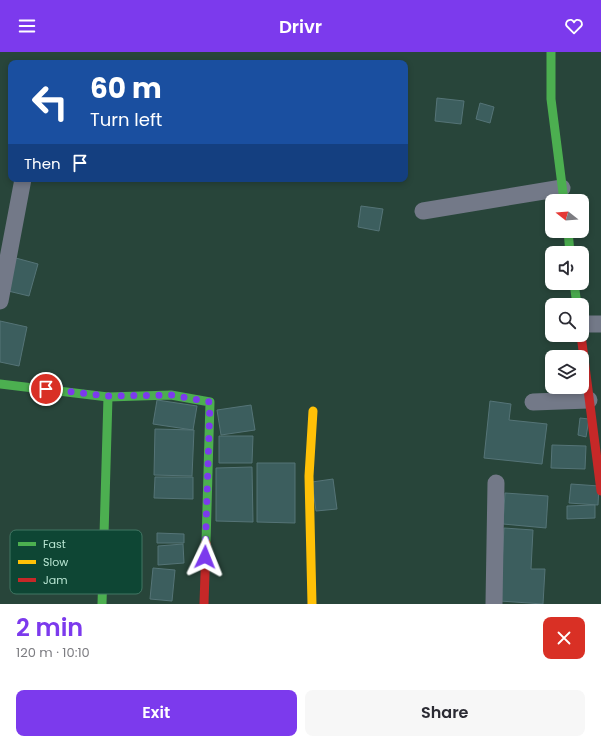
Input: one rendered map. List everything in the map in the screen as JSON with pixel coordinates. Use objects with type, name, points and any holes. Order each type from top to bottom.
[{"type":"street","points":[[550,52],[551,99],[563,194]]},
{"type":"street","points":[[0,301],[22,182]]},
{"type":"street","points":[[423,211],[545,196]]},
{"type":"street","points":[[589,324],[601,324]]},
{"type":"street","points":[[582,342],[601,491]]},
{"type":"street","points":[[0,384],[108,396],[171,395],[210,402],[204,604]]},
{"type":"street","points":[[104,530],[108,396]]},
{"type":"street","points":[[533,402],[589,400]]},
{"type":"street","points":[[312,604],[309,476],[313,411]]},
{"type":"street","points":[[494,604],[496,483]]},
{"type":"street","points":[[102,594],[102,604]]},
{"type":"building","points":[[437,98],[464,101],[461,124],[435,121]]},
{"type":"building","points":[[480,103],[494,107],[490,123],[476,119]]},
{"type":"building","points":[[361,206],[383,209],[379,231],[358,227]]},
{"type":"building","points":[[12,257],[38,264],[29,296],[4,290]]},
{"type":"building","points":[[0,321],[27,327],[19,366],[0,362]]},
{"type":"building","points":[[157,400],[197,406],[193,430],[153,424]]},
{"type":"building","points":[[490,401],[511,404],[509,420],[547,424],[542,464],[484,458]]},
{"type":"building","points":[[251,405],[255,430],[221,435],[217,410]]},
{"type":"building","points":[[580,418],[589,419],[586,437],[578,435]]},
{"type":"building","points":[[155,429],[194,430],[192,476],[154,475]]},
{"type":"building","points":[[219,436],[253,436],[252,463],[219,463]]},
{"type":"building","points":[[552,445],[586,446],[585,469],[551,468]]},
{"type":"building","points":[[257,463],[295,463],[295,523],[257,522]]},
{"type":"building","points":[[252,467],[253,522],[216,521],[216,468]]},
{"type":"building","points":[[155,477],[193,477],[193,499],[154,498]]},
{"type":"building","points":[[333,479],[337,509],[316,511],[312,482]]},
{"type":"building","points":[[571,484],[599,486],[598,505],[569,503]]},
{"type":"building","points":[[505,493],[548,496],[546,528],[503,524]]},
{"type":"building","points":[[595,505],[595,518],[567,519],[567,506]]},
{"type":"building","points":[[504,528],[533,530],[531,569],[545,569],[543,604],[500,601]]},
{"type":"building","points":[[157,533],[184,534],[184,543],[157,543]]},
{"type":"building","points":[[183,544],[184,563],[158,565],[158,546]]},
{"type":"building","points":[[153,568],[175,570],[172,601],[150,599]]},
{"type":"traffic: fast","points":[[551,52],[551,99],[563,194]]},
{"type":"traffic: fast","points":[[569,238],[569,246]]},
{"type":"traffic: fast","points":[[575,290],[576,298]]},
{"type":"traffic: fast","points":[[0,384],[108,397],[171,395],[210,402],[206,543]]},
{"type":"traffic: fast","points":[[104,530],[108,397]]},
{"type":"traffic: fast","points":[[102,594],[102,604]]},
{"type":"traffic: slow","points":[[312,604],[309,476],[313,411]]},
{"type":"traffic: jam","points":[[582,342],[601,491]]},
{"type":"traffic: jam","points":[[204,604],[206,543]]},
{"type":"route","points":[[46,389],[108,396],[171,395],[210,402],[205,557]]}]
